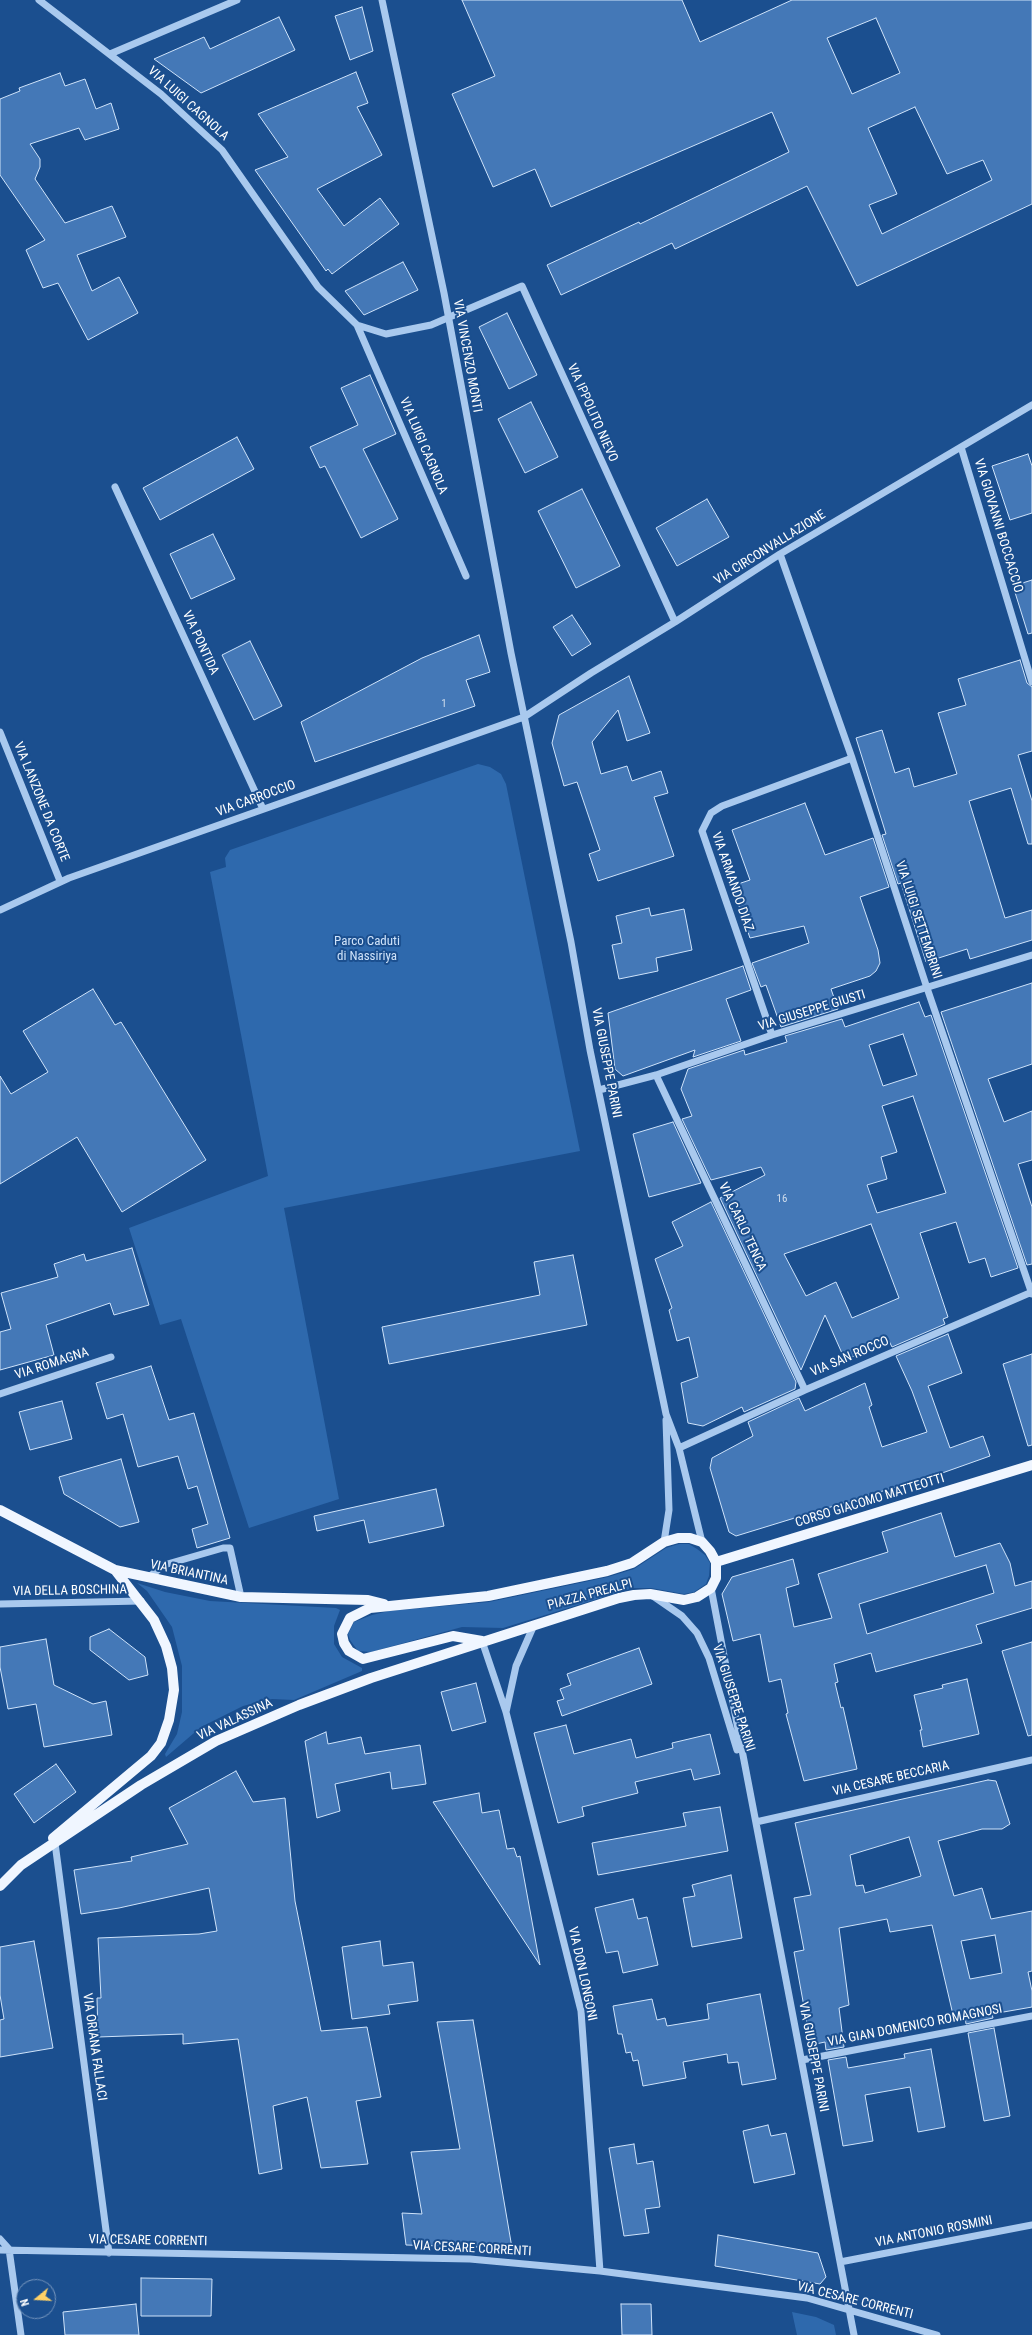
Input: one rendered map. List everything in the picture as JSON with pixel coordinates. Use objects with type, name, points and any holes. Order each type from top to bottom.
[{"type":"main road","name":"CORSO GIACOMO MATTEOTTI","points":[[716,1562],[1032,1465]]},
{"type":"main road","name":"VIA BRIANTINA","points":[[0,1510],[115,1570],[241,1597],[368,1600],[388,1605]]},
{"type":"main road","name":"PIAZZA PREALPI","points":[[702,1542],[690,1538],[678,1538],[664,1542],[632,1563],[606,1571],[488,1596],[388,1605],[358,1613],[350,1618],[344,1625],[342,1634],[344,1643],[355,1656],[363,1659],[373,1658],[453,1636],[482,1641],[619,1598],[650,1594],[684,1600],[697,1598],[711,1588]]},
{"type":"main road","points":[[702,1542],[710,1551],[716,1562],[716,1578],[711,1588]]},
{"type":"main road","name":"VIA VALASSINA","points":[[0,1886],[21,1865],[140,1766],[151,1756],[161,1743],[169,1720],[174,1690],[172,1668],[166,1646],[154,1620],[141,1601],[115,1570]]},
{"type":"main road","name":"VIA VALASSINA","points":[[21,1865],[141,1785],[216,1741],[299,1705],[482,1641]]},
{"type":"street","name":"VIA LUIGI CAGNOLA","points":[[39,0],[161,94],[222,150],[318,287],[357,325],[466,576]]},
{"type":"street","points":[[110,54],[237,0]]},
{"type":"street","name":"VIA VINCENZO MONTI","points":[[382,0],[448,317],[524,717]]},
{"type":"street","name":"VIA IPPOLITO NIEVO","points":[[448,317],[522,286],[675,622]]},
{"type":"street","name":"VIA LUIGI CAGNOLA","points":[[357,325],[386,334],[431,325],[448,317]]},
{"type":"street","name":"VIA CIRCONVALLAZIONE","points":[[524,717],[590,673],[675,622],[780,554],[1032,405]]},
{"type":"street","name":"VIA GIOVANNI BOCCACCIO","points":[[961,447],[1032,682]]},
{"type":"street","name":"VIA PONTIDA","points":[[115,487],[263,809]]},
{"type":"street","name":"VIA LUIGI SETTEMBRINI","points":[[780,554],[852,758],[927,988],[1032,1292]]},
{"type":"street","name":"VIA CARROCCIO","points":[[0,910],[60,881],[524,717]]},
{"type":"street","name":"VIA GIUSEPPE PARINI","points":[[524,717],[571,942],[590,1050],[666,1414],[679,1448],[702,1542]]},
{"type":"street","name":"VIA LANZONE DA CORTE","points":[[0,732],[60,881]]},
{"type":"street","name":"VIA ARMANDO DIAZ","points":[[772,1035],[702,831],[711,813],[722,806],[852,758]]},
{"type":"street","name":"VIA GIUSEPPE GIUSTI","points":[[599,1090],[656,1075],[772,1035],[1032,955]]},
{"type":"street","name":"VIA CARLO TENCA","points":[[656,1075],[805,1390]]},
{"type":"street","name":"VIA SAN ROCCO","points":[[679,1448],[805,1390],[1032,1292]]},
{"type":"street","name":"VIA ROMAGNA","points":[[0,1394],[111,1357]]},
{"type":"street","name":"VIA GIUSEPPE PARINI","points":[[664,1542],[668,1510],[666,1414]]},
{"type":"street","points":[[149,1578],[164,1565],[223,1548],[230,1548],[233,1554],[241,1597]]},
{"type":"street","name":"VIA GIUSEPPE PARINI","points":[[711,1588],[854,2335]]},
{"type":"street","name":"VIA GIUSEPPE PARINI","points":[[650,1594],[682,1616],[697,1633],[709,1658],[748,1784]]},
{"type":"street","name":"VIA DELLA BOSCHINA","points":[[0,1604],[141,1601]]},
{"type":"street","name":"VIA DON LONGONI","points":[[506,1712],[516,1666],[534,1625]]},
{"type":"street","name":"VIA DON LONGONI","points":[[482,1641],[506,1712],[581,2012],[600,2271]]},
{"type":"street","name":"VIA CESARE BECCARIA","points":[[756,1822],[1032,1760]]},
{"type":"street","name":"VIA ORIANA FALLACI","points":[[56,1843],[109,2253]]},
{"type":"street","name":"VIA GIAN DOMENICO ROMAGNOSI","points":[[802,2060],[1032,2016]]},
{"type":"street","name":"VIA ANTONIO ROSMINI","points":[[840,2262],[1032,2225]]},
{"type":"street","points":[[0,2239],[9,2249],[21,2335]]},
{"type":"street","name":"VIA CESARE CORRENTI","points":[[0,2250],[470,2259],[600,2271],[806,2298],[937,2335]]},
{"type":"green space","name":"Parco Caduti di Nassiriya","points":[[478,764],[490,767],[501,774],[506,784],[580,1151],[284,1208],[339,1499],[249,1528],[181,1319],[160,1325],[129,1228],[268,1176],[210,872],[226,867],[225,858],[230,850]]},
{"type":"green space","points":[[679,1544],[689,1544],[705,1555],[710,1563],[709,1576],[706,1584],[694,1592],[684,1594],[651,1588],[633,1588],[503,1628],[462,1627],[371,1652],[358,1651],[350,1640],[348,1634],[354,1622],[372,1615],[389,1611],[489,1602],[608,1577],[634,1569],[666,1548]]},
{"type":"green space","points":[[137,1583],[165,1592],[210,1601],[336,1608],[340,1610],[334,1626],[334,1644],[342,1657],[362,1668],[362,1671],[294,1700],[272,1699],[243,1706],[201,1727],[166,1757],[165,1754],[177,1734],[182,1712],[182,1666],[172,1627],[147,1591]]},
{"type":"green space","points":[[792,2312],[816,2317],[834,2325],[836,2335],[797,2335]]},
{"type":"building","points":[[462,0],[682,0],[700,42],[792,0],[1032,0],[1032,204],[857,286],[807,186],[675,249],[672,243],[561,295],[547,265],[639,222],[640,224],[789,152],[772,112],[551,207],[535,169],[493,187],[452,94],[495,76]],"holes":[[[876,18],[900,73],[852,94],[827,38]],[[915,107],[947,174],[983,160],[992,180],[882,234],[869,205],[897,194],[868,128]]]},
{"type":"building","points":[[362,7],[373,51],[350,60],[335,16]]},
{"type":"building","points":[[279,17],[295,50],[201,93],[154,59],[204,37],[210,49]]},
{"type":"building","points":[[356,72],[368,103],[357,107],[382,155],[317,189],[344,226],[380,198],[399,224],[332,274],[328,269],[326,271],[255,170],[288,157],[258,114]]},
{"type":"building","points":[[60,73],[65,86],[85,79],[96,109],[111,103],[119,129],[85,140],[79,128],[30,144],[40,159],[40,167],[35,179],[65,223],[112,206],[126,237],[77,255],[92,291],[119,277],[138,313],[88,340],[58,283],[43,288],[26,250],[45,240],[0,175],[0,99],[20,91],[19,88]]},
{"type":"building","points":[[403,262],[418,290],[364,315],[345,291]]},
{"type":"building","points":[[507,313],[537,375],[509,389],[479,327]]},
{"type":"building","points":[[370,375],[396,434],[363,449],[398,519],[361,538],[325,466],[320,468],[310,447],[358,425],[341,388]]},
{"type":"building","points":[[531,402],[558,457],[525,473],[498,419]]},
{"type":"building","points":[[237,437],[254,469],[160,520],[143,488]]},
{"type":"building","points":[[1028,454],[1032,466],[1032,513],[1010,520],[992,466]]},
{"type":"building","points":[[582,489],[620,566],[576,588],[538,511]]},
{"type":"building","points":[[707,499],[729,537],[677,566],[656,528]]},
{"type":"building","points":[[213,534],[235,579],[191,599],[170,554]]},
{"type":"building","points":[[1032,580],[1032,633],[1028,634],[1013,586]]},
{"type":"building","points":[[572,615],[591,644],[572,656],[553,627]]},
{"type":"building","points":[[479,635],[490,672],[466,680],[475,706],[315,762],[301,722],[422,658]]},
{"type":"building","points":[[250,641],[282,706],[254,720],[222,655]]},
{"type":"building","points":[[1020,660],[1027,683],[1032,687],[1032,751],[1018,755],[1032,801],[1032,844],[1028,844],[1011,788],[969,801],[1005,918],[1032,910],[1032,940],[970,959],[967,949],[926,962],[901,883],[898,884],[882,835],[886,834],[856,738],[882,730],[895,773],[909,768],[914,787],[957,774],[938,713],[966,705],[958,679]]},
{"type":"building","points":[[629,676],[650,733],[627,741],[618,710],[592,742],[601,774],[627,766],[632,781],[661,771],[668,793],[654,797],[674,856],[598,881],[589,854],[600,850],[577,782],[564,786],[552,743],[559,715]]},
{"type":"building","points":[[805,803],[825,855],[873,838],[889,887],[860,897],[878,950],[880,963],[876,971],[870,976],[831,989],[838,1009],[781,1027],[766,985],[761,987],[752,963],[809,943],[804,926],[750,938],[732,886],[750,880],[732,830]]},
{"type":"building","points":[[649,908],[651,916],[684,909],[692,950],[656,958],[658,971],[619,979],[612,945],[622,943],[616,916]]},
{"type":"building","points":[[743,966],[751,990],[726,999],[741,1041],[693,1057],[695,1050],[623,1076],[615,1069],[608,1013]]},
{"type":"building","points":[[1032,983],[1032,1064],[988,1079],[1004,1122],[1032,1111],[1032,1160],[1018,1164],[1032,1207],[1032,1264],[1027,1265],[941,1012]]},
{"type":"building","points":[[93,989],[115,1025],[121,1022],[206,1160],[122,1212],[77,1137],[0,1184],[0,1076],[11,1094],[48,1072],[23,1031]]},
{"type":"building","points":[[919,1002],[925,1017],[931,1015],[1018,1268],[991,1277],[985,1258],[969,1263],[956,1222],[920,1233],[948,1317],[943,1319],[945,1324],[892,1347],[889,1341],[845,1360],[825,1315],[801,1370],[720,1198],[765,1175],[761,1167],[711,1180],[682,1119],[692,1116],[681,1089],[688,1069],[744,1050],[745,1055],[787,1042],[785,1036],[842,1019],[845,1027]],"holes":[[[903,1034],[917,1075],[883,1086],[869,1045]],[[913,1096],[946,1193],[877,1213],[867,1185],[887,1179],[881,1157],[897,1152],[882,1106]],[[871,1224],[899,1298],[852,1318],[836,1282],[806,1296],[784,1254]]]},
{"type":"building","points":[[673,1122],[701,1183],[649,1197],[633,1134]]},
{"type":"building","points":[[711,1202],[796,1382],[795,1389],[744,1412],[742,1407],[703,1426],[688,1423],[681,1383],[698,1377],[689,1337],[677,1341],[669,1310],[672,1308],[655,1259],[683,1246],[672,1222]]},
{"type":"building","points":[[132,1248],[149,1305],[114,1315],[110,1303],[46,1325],[54,1355],[0,1370],[0,1332],[11,1329],[1,1293],[58,1277],[54,1264],[84,1254],[86,1261]]},
{"type":"building","points":[[573,1255],[587,1325],[389,1364],[382,1327],[540,1295],[534,1262]]},
{"type":"building","points":[[948,1334],[962,1373],[928,1386],[950,1448],[983,1436],[990,1456],[900,1488],[899,1486],[736,1536],[729,1532],[710,1468],[712,1458],[753,1436],[748,1422],[799,1398],[805,1411],[865,1383],[872,1405],[869,1407],[882,1447],[927,1432],[912,1391],[896,1356]]},
{"type":"building","points":[[1032,1354],[1032,1445],[1028,1446],[1003,1364]]},
{"type":"building","points":[[151,1366],[169,1420],[194,1413],[230,1538],[197,1548],[192,1529],[208,1524],[197,1486],[188,1489],[178,1456],[138,1467],[123,1414],[107,1419],[96,1383]]},
{"type":"building","points":[[62,1401],[72,1439],[30,1450],[19,1412]]},
{"type":"building","points":[[121,1459],[139,1522],[120,1527],[64,1494],[59,1477]]},
{"type":"building","points":[[436,1489],[444,1526],[369,1543],[364,1520],[317,1531],[314,1516]]},
{"type":"building","points":[[941,1513],[955,1557],[1000,1543],[1010,1563],[1015,1586],[1032,1581],[1032,1608],[976,1625],[982,1643],[876,1672],[871,1653],[834,1664],[838,1682],[835,1683],[841,1708],[843,1707],[857,1769],[804,1781],[786,1714],[788,1713],[781,1679],[769,1682],[760,1634],[733,1641],[722,1594],[732,1577],[793,1559],[799,1584],[786,1588],[794,1627],[832,1618],[818,1574],[888,1552],[882,1532]],"holes":[[[986,1565],[994,1593],[867,1634],[859,1604]]]},
{"type":"building","points":[[109,1629],[145,1657],[148,1675],[129,1680],[90,1650],[90,1637]]},
{"type":"building","points":[[46,1639],[54,1685],[93,1704],[106,1701],[112,1735],[44,1747],[36,1704],[8,1709],[0,1667],[0,1647]]},
{"type":"building","points":[[1032,1642],[1032,1735],[1028,1736],[1002,1651]]},
{"type":"building","points":[[639,1648],[652,1684],[562,1716],[557,1701],[564,1699],[560,1689],[571,1685],[567,1674]]},
{"type":"building","points":[[967,1679],[979,1734],[923,1747],[920,1730],[922,1730],[914,1695],[943,1688],[942,1685]]},
{"type":"building","points":[[476,1683],[486,1722],[452,1731],[441,1692]]},
{"type":"building","points":[[566,1725],[574,1754],[631,1739],[636,1758],[673,1748],[672,1743],[710,1734],[720,1774],[694,1780],[691,1769],[635,1782],[638,1793],[582,1807],[584,1816],[558,1823],[534,1733]]},
{"type":"building","points":[[326,1732],[328,1744],[361,1737],[365,1754],[420,1745],[426,1784],[392,1789],[390,1772],[335,1784],[340,1811],[317,1818],[305,1741]]},
{"type":"building","points":[[56,1764],[76,1792],[34,1823],[14,1794]]},
{"type":"building","points":[[236,1771],[253,1802],[285,1798],[295,1901],[321,2031],[367,2027],[381,2097],[356,2101],[368,2164],[321,2168],[307,2097],[273,2106],[282,2169],[259,2174],[238,2039],[183,2044],[183,2034],[98,2037],[97,1998],[101,1998],[98,1938],[199,1934],[217,1931],[209,1888],[119,1908],[81,1914],[74,1870],[132,1861],[131,1857],[188,1844],[169,1808]]},
{"type":"building","points":[[988,1780],[996,1781],[1010,1824],[1002,1829],[982,1829],[938,1841],[954,1896],[982,1888],[991,1919],[1032,1911],[1032,1971],[1028,1972],[1032,1991],[1032,2007],[992,2014],[993,2018],[966,2024],[965,2017],[954,2019],[932,1925],[890,1932],[887,1919],[839,1928],[849,2005],[839,2008],[844,2047],[826,2050],[825,2042],[811,2045],[794,1952],[804,1950],[794,1898],[811,1895],[795,1823]],"holes":[[[909,1837],[921,1876],[865,1893],[863,1885],[856,1886],[850,1855]],[[995,1935],[1002,1973],[970,1979],[961,1941]]]},
{"type":"building","points":[[479,1793],[482,1813],[499,1810],[507,1849],[514,1848],[517,1857],[520,1856],[540,1965],[433,1802]]},
{"type":"building","points":[[720,1807],[728,1851],[598,1875],[592,1843],[686,1826],[683,1813]]},
{"type":"building","points":[[731,1875],[742,1938],[692,1947],[683,1898],[695,1896],[692,1885]]},
{"type":"building","points":[[633,1899],[638,1919],[647,1917],[658,1965],[623,1973],[618,1951],[606,1953],[595,1908]]},
{"type":"building","points":[[34,1941],[53,2048],[0,2057],[0,2020],[4,2019],[0,1995],[0,1947]]},
{"type":"building","points":[[380,1941],[383,1966],[413,1962],[418,2001],[388,2005],[390,2014],[352,2019],[342,1947]]},
{"type":"building","points":[[760,1994],[776,2079],[742,2085],[738,2062],[728,2063],[727,2054],[683,2062],[686,2078],[643,2086],[638,2060],[633,2061],[631,2052],[626,2053],[622,2034],[618,2034],[613,2006],[652,1999],[657,2020],[665,2018],[667,2026],[709,2019],[707,2004]]},
{"type":"building","points":[[473,2020],[512,2248],[406,2245],[402,2213],[422,2214],[411,2152],[460,2149],[437,2022]]},
{"type":"building","points":[[994,2028],[1010,2116],[984,2121],[968,2033]]},
{"type":"building","points":[[931,2049],[945,2127],[918,2132],[910,2087],[865,2095],[873,2141],[843,2146],[828,2060],[846,2057],[848,2068],[905,2058],[904,2054]]},
{"type":"building","points":[[768,2125],[771,2136],[786,2133],[795,2174],[754,2183],[743,2131]]},
{"type":"building","points":[[634,2144],[637,2164],[653,2161],[660,2207],[645,2209],[649,2233],[624,2236],[609,2148]]},
{"type":"building","points":[[718,2235],[818,2253],[826,2277],[820,2284],[715,2266]]},
{"type":"building","points":[[141,2278],[212,2279],[211,2316],[141,2316]]},
{"type":"building","points":[[136,2304],[139,2335],[65,2335],[63,2312]]},
{"type":"building","points":[[621,2304],[651,2304],[652,2335],[622,2335]]}]
